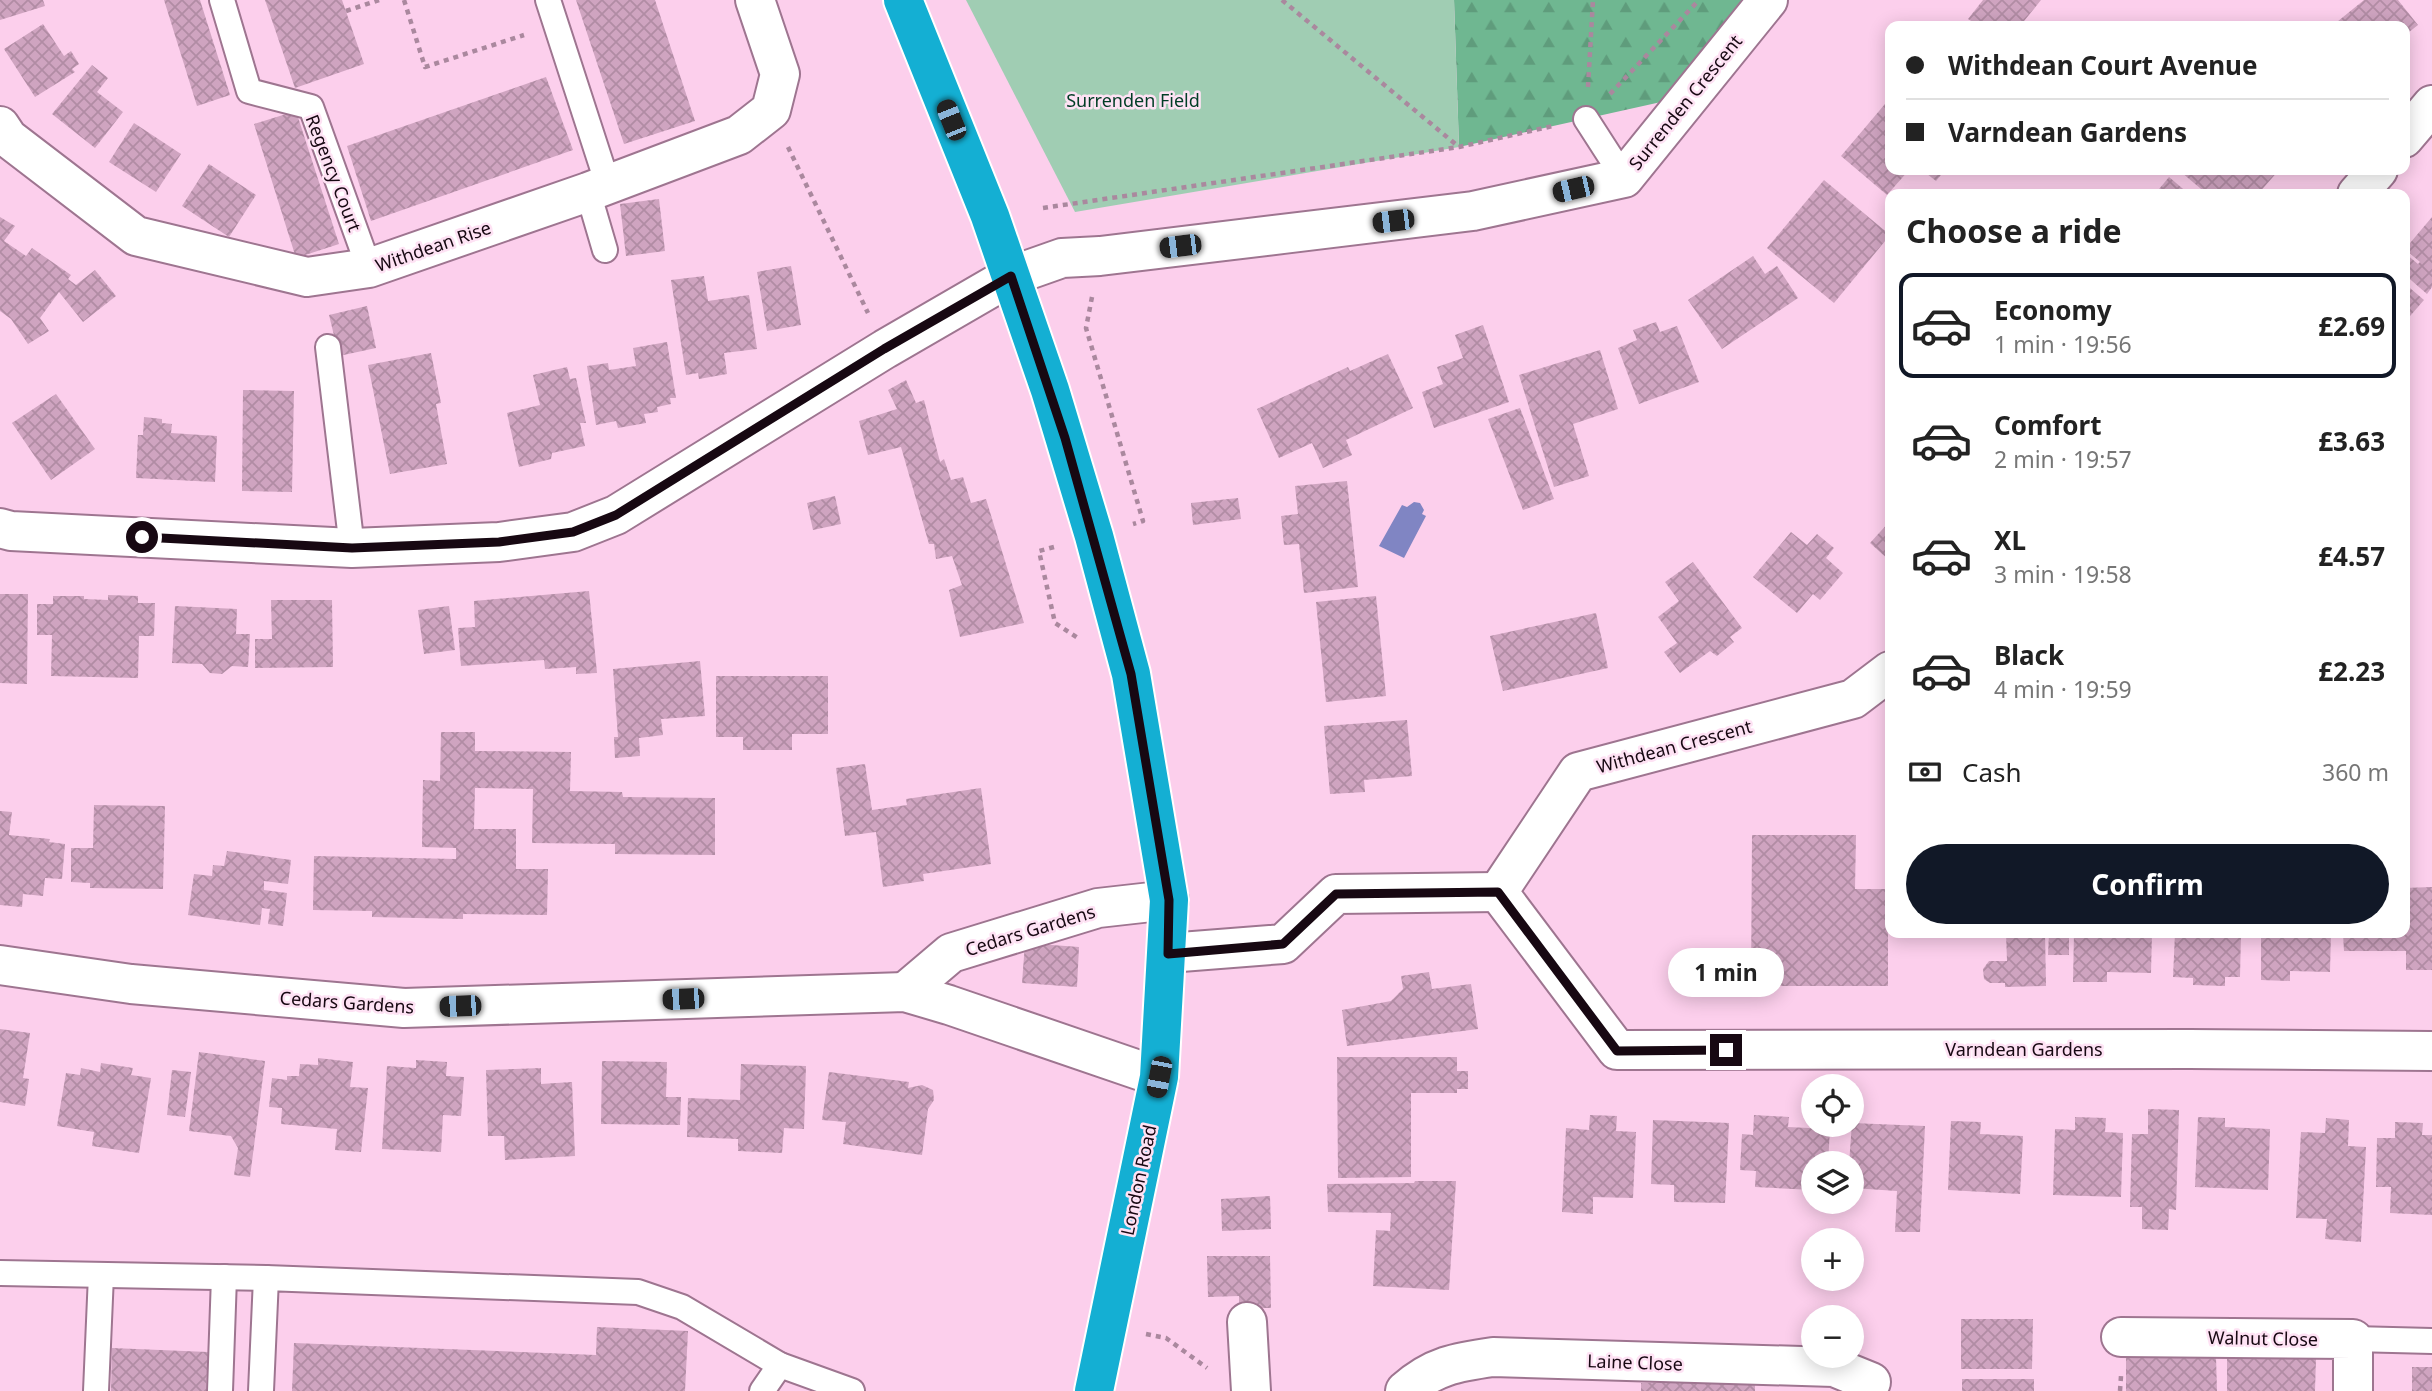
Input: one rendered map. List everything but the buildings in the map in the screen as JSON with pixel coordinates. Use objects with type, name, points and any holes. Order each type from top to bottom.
[{"type":"highway","name":"London Road","points":[[903,0],[990,216],[1050,390],[1078,483],[1131,674],[1169,900],[1159,1077],[1094,1391]]},
{"type":"street","points":[[755,0],[780,74],[771,110]]},
{"type":"street","name":"Surrenden Crescent","points":[[0,528],[352,548],[499,542],[573,532],[616,515],[884,349],[1011,276],[1062,258],[1473,211],[1624,178],[1768,0]]},
{"type":"street","points":[[2410,131],[2432,105]]},
{"type":"street","name":"Withdean Rise","points":[[0,126],[8,138],[136,236],[307,277],[369,268],[598,189],[739,135],[771,110]]},
{"type":"street","points":[[2361,189],[2374,175]]},
{"type":"street","name":"Withdean Crescent","points":[[1498,892],[1578,772],[1853,699],[1885,675]]},
{"type":"street","points":[[1168,954],[1283,944],[1336,894],[1498,892]]},
{"type":"street","name":"Varndean Gardens","points":[[1498,892],[1617,1051],[2432,1051]]},
{"type":"street","name":"Cedars Gardens","points":[[905,992],[951,953],[1098,908],[1169,900]]},
{"type":"street","name":"Cedars Gardens","points":[[0,965],[131,984],[404,1008],[905,992],[1159,1077]]},
{"type":"street","points":[[1247,1322],[1251,1391]]},
{"type":"street","name":"Walnut Close","points":[[2122,1337],[2353,1339]]},
{"type":"street","points":[[2353,1339],[2353,1391]]},
{"type":"street","name":"Laine Close","points":[[1405,1391],[1420,1378],[1452,1363],[1493,1357],[1834,1367],[1871,1382]]},
{"type":"lane","name":"Regency Court","points":[[222,0],[248,91],[311,107],[369,268]]},
{"type":"lane","points":[[548,0],[598,189],[605,250]]},
{"type":"lane","points":[[1586,119],[1624,178]]},
{"type":"lane","points":[[328,347],[352,548]]},
{"type":"lane","points":[[0,1273],[266,1278],[638,1292],[682,1307],[780,1365],[852,1391]]},
{"type":"lane","points":[[96,1391],[101,1275]]},
{"type":"lane","points":[[220,1391],[224,1277]]},
{"type":"lane","points":[[261,1391],[266,1278]]},
{"type":"lane","points":[[2353,1339],[2432,1341]]},
{"type":"lane","points":[[762,1391],[780,1365]]},
{"type":"path","points":[[346,11],[379,0]]},
{"type":"path","points":[[404,0],[425,67],[556,25]]},
{"type":"path","points":[[1282,0],[1459,147]]},
{"type":"path","points":[[1586,119],[1593,0]]},
{"type":"path","points":[[1043,208],[1459,147],[1586,119],[1699,0]]},
{"type":"path","points":[[771,110],[884,349]]},
{"type":"path","points":[[1086,328],[1143,521]]},
{"type":"path","points":[[1039,551],[1055,623]]},
{"type":"green space","name":"Surrenden Field","points":[[966,0],[1454,0],[1459,147],[1075,212]]},
{"type":"green space","points":[[1454,0],[1762,0],[1661,102],[1459,147]]},
{"type":"water","points":[[1414,502],[1420,503],[1424,510],[1422,514],[1426,516],[1404,558],[1379,546],[1402,505],[1407,507]]},
{"type":"route","points":[[142,537],[352,548],[499,542],[573,532],[616,515],[884,349],[1011,276],[1065,438],[1131,674],[1169,900],[1168,954],[1283,944],[1336,894],[1498,892],[1617,1051],[1726,1050]]}]
